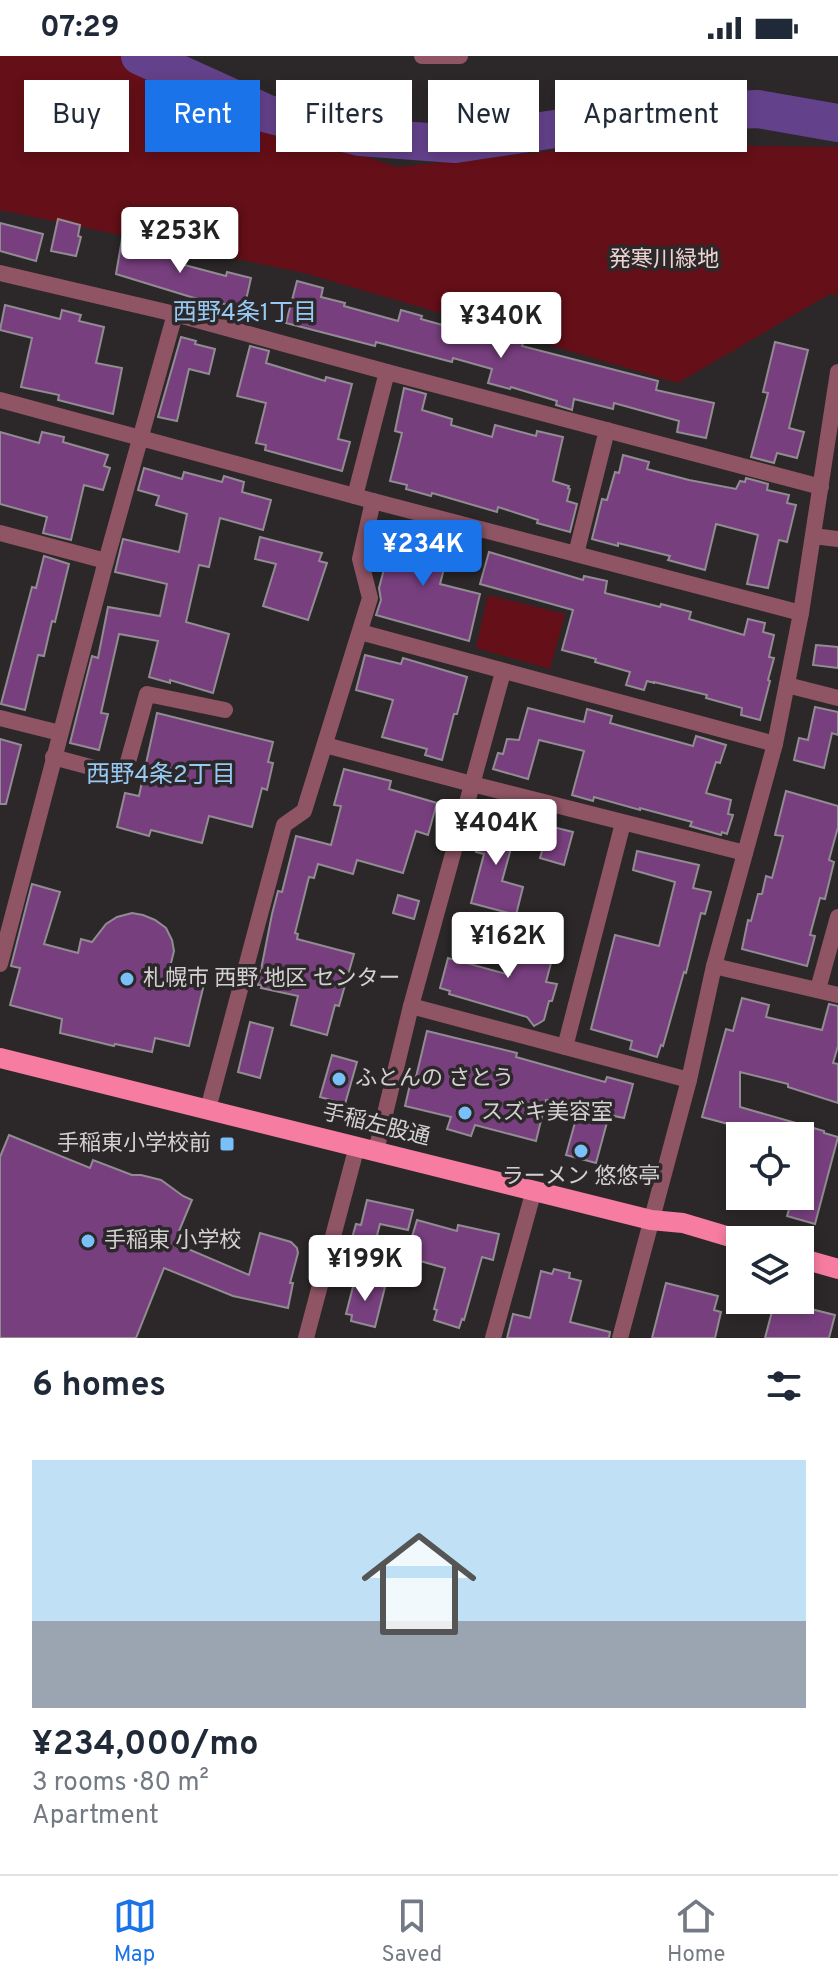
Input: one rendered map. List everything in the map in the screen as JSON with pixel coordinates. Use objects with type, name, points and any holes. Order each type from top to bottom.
[{"type":"main road","name":"手稲左股通","points":[[2,1063],[208,1109],[651,1220],[683,1223],[726,1236]]},
{"type":"main road","points":[[814,1262],[838,1269]]},
{"type":"street","points":[[422,56],[460,56]]},
{"type":"street","points":[[0,273],[175,314],[821,487]]},
{"type":"street","points":[[0,964],[5,917],[60,733],[175,314]]},
{"type":"street","points":[[355,496],[387,372]]},
{"type":"street","points":[[620,1338],[689,1080],[714,966],[775,744],[801,613],[838,372]]},
{"type":"street","points":[[0,400],[801,613]]},
{"type":"street","points":[[576,554],[607,430]]},
{"type":"street","points":[[208,1109],[284,825],[304,811],[370,598],[360,559],[373,501]]},
{"type":"street","points":[[0,533],[106,561]]},
{"type":"street","points":[[813,536],[838,539]]},
{"type":"street","points":[[360,632],[775,744]]},
{"type":"street","points":[[306,1338],[411,1006],[503,672]]},
{"type":"street","points":[[787,685],[838,698]]},
{"type":"street","points":[[53,757],[124,776],[147,694],[225,710]]},
{"type":"street","points":[[0,718],[60,733]]},
{"type":"street","points":[[325,745],[745,853]]},
{"type":"street","points":[[565,1047],[623,823]]},
{"type":"street","points":[[818,989],[838,917]]},
{"type":"street","points":[[714,966],[838,995]]},
{"type":"street","points":[[411,1006],[689,1080]]},
{"type":"street","points":[[493,1338],[534,1190]]},
{"type":"green space","name":"発寒川緑地","points":[[0,56],[147,56],[156,80],[145,80],[145,152],[260,152],[260,122],[276,127],[276,152],[352,152],[397,167],[555,151],[747,152],[747,146],[838,147],[838,295],[830,294],[678,383],[304,273],[0,210]]},
{"type":"green space","points":[[488,595],[565,614],[550,669],[476,648]]},
{"type":"building","points":[[58,219],[80,225],[78,236],[81,237],[76,256],[51,251]]},
{"type":"building","points":[[0,223],[43,234],[36,261],[0,251]]},
{"type":"building","points":[[122,239],[179,253],[177,263],[226,276],[227,272],[251,278],[244,309],[204,301],[116,274]]},
{"type":"building","points":[[297,281],[323,288],[321,297],[398,321],[401,310],[471,333],[473,327],[524,341],[522,346],[658,381],[656,390],[714,403],[706,438],[677,432],[679,421],[614,403],[613,409],[574,399],[572,410],[556,405],[557,401],[488,383],[492,369],[453,358],[452,362],[376,342],[375,346],[286,323]]},
{"type":"building","points":[[5,305],[60,319],[62,310],[81,315],[79,321],[104,327],[96,363],[122,368],[113,414],[58,400],[59,395],[21,387],[32,338],[0,330]]},
{"type":"building","points":[[181,337],[215,349],[209,374],[189,369],[177,421],[158,417]]},
{"type":"building","points":[[775,342],[808,350],[789,428],[804,432],[797,458],[777,453],[774,463],[751,457],[768,393],[763,392]]},
{"type":"building","points":[[250,346],[269,351],[266,363],[325,381],[326,377],[352,384],[338,439],[350,442],[342,471],[265,450],[266,445],[256,443],[266,403],[237,396]]},
{"type":"building","points":[[404,388],[426,394],[422,410],[452,419],[451,425],[492,437],[495,425],[536,436],[537,431],[563,437],[553,481],[569,486],[567,501],[577,504],[570,532],[498,507],[497,512],[432,493],[431,496],[406,489],[407,485],[390,481],[402,433],[395,431]]},
{"type":"building","points":[[0,432],[39,443],[42,432],[64,437],[63,442],[108,455],[104,466],[110,468],[103,490],[84,485],[71,540],[43,533],[47,517],[0,504]]},
{"type":"building","points":[[623,455],[649,462],[647,469],[689,480],[736,489],[740,481],[745,482],[746,478],[768,484],[767,490],[789,495],[787,503],[796,505],[787,542],[779,540],[768,588],[747,584],[758,535],[716,524],[705,570],[668,560],[670,556],[592,539],[602,499],[607,500]]},
{"type":"building","points":[[144,468],[182,479],[184,472],[222,482],[224,476],[244,482],[242,492],[271,500],[263,530],[220,518],[209,567],[199,565],[186,622],[229,634],[213,693],[149,677],[158,641],[119,634],[101,713],[108,714],[99,750],[70,743],[92,656],[98,658],[108,607],[160,616],[167,584],[115,572],[123,539],[179,552],[187,514],[156,505],[159,496],[138,490]]},
{"type":"building","points":[[377,535],[422,546],[425,535],[451,542],[440,584],[480,594],[469,641],[376,615],[386,562],[372,558]]},
{"type":"building","points":[[260,537],[322,553],[319,561],[327,563],[308,620],[263,606],[276,564],[255,559]]},
{"type":"building","points":[[489,552],[583,580],[584,576],[607,581],[605,593],[691,612],[689,619],[744,635],[748,619],[765,623],[763,632],[774,635],[769,657],[774,658],[760,720],[741,715],[742,708],[706,698],[707,695],[647,681],[644,690],[626,685],[630,672],[562,650],[573,610],[480,584]]},
{"type":"building","points":[[44,556],[69,564],[44,656],[38,655],[25,710],[1,704],[32,587],[36,588]]},
{"type":"building","points":[[816,645],[838,647],[838,668],[813,665]]},
{"type":"building","points":[[365,655],[401,664],[403,658],[467,677],[442,760],[425,755],[427,749],[382,737],[393,700],[356,690]]},
{"type":"building","points":[[815,707],[838,712],[838,735],[832,733],[824,768],[794,760],[799,738],[808,740]]},
{"type":"building","points":[[528,708],[584,722],[587,709],[612,716],[610,723],[693,746],[696,736],[726,745],[720,763],[716,762],[706,793],[731,800],[728,814],[733,815],[727,834],[690,826],[692,822],[640,808],[572,795],[584,751],[539,740],[528,779],[493,769],[498,753],[503,754],[507,739],[519,740]]},
{"type":"building","points":[[157,713],[273,742],[268,762],[273,763],[267,790],[262,788],[252,827],[209,816],[202,843],[151,830],[149,836],[117,827],[125,793],[139,796]]},
{"type":"building","points":[[0,739],[21,745],[6,804],[0,804]]},
{"type":"building","points":[[344,769],[391,781],[389,789],[437,803],[428,835],[416,831],[403,873],[357,860],[353,874],[318,864],[314,878],[309,877],[295,933],[298,934],[297,939],[354,954],[327,1035],[291,1025],[298,996],[258,985],[272,914],[278,891],[282,892],[296,836],[331,845],[341,806],[334,805]]},
{"type":"building","points":[[786,791],[838,806],[838,827],[829,860],[834,862],[825,899],[820,898],[810,935],[815,936],[807,966],[742,949],[758,894],[762,894],[766,876],[772,878],[783,836],[775,835]]},
{"type":"building","points":[[487,810],[506,815],[504,825],[512,827],[508,840],[513,841],[502,881],[523,887],[516,915],[471,903],[484,854],[476,852]]},
{"type":"building","points":[[549,826],[573,832],[564,865],[540,858]]},
{"type":"building","points":[[637,851],[699,865],[693,888],[711,892],[705,914],[701,913],[686,973],[657,1057],[630,1049],[632,1041],[591,1029],[615,935],[659,946],[675,882],[633,870]]},
{"type":"building","name":"札幌市 西野 地区 センター","points":[[32,884],[60,892],[44,944],[78,953],[81,939],[92,942],[106,924],[132,913],[155,920],[166,928],[174,951],[168,975],[204,984],[189,1046],[155,1038],[152,1052],[114,1046],[60,1033],[62,1019],[10,1005],[20,968],[11,966]]},
{"type":"building","points":[[398,895],[419,901],[414,919],[393,913]]},
{"type":"building","points":[[525,923],[546,928],[541,945],[551,963],[546,982],[557,984],[544,1020],[534,1026],[527,1017],[449,994],[450,991],[440,988],[448,958],[510,975]]},
{"type":"building","points":[[742,998],[769,1005],[766,1017],[822,1030],[829,1004],[838,1006],[838,1046],[833,1063],[838,1064],[838,1103],[788,1087],[788,1084],[740,1072],[740,1107],[792,1122],[726,1123],[702,1117],[726,1029],[733,1031]]},
{"type":"building","points":[[250,1022],[273,1028],[260,1078],[238,1072]]},
{"type":"building","points":[[427,1031],[517,1053],[516,1057],[605,1082],[607,1077],[633,1084],[624,1118],[609,1115],[596,1163],[566,1155],[579,1108],[546,1100],[536,1141],[475,1125],[471,1136],[447,1129],[451,1117],[405,1106]]},
{"type":"building","name":"ふとんの さとう","points":[[332,1055],[357,1062],[345,1104],[320,1097]]},
{"type":"building","points":[[814,1128],[838,1137],[815,1224],[787,1216],[789,1210],[814,1210]]},
{"type":"building","name":"手稲東 小学校","points":[[9,1135],[90,1168],[93,1160],[132,1175],[161,1180],[192,1200],[174,1243],[249,1275],[260,1233],[291,1242],[298,1253],[290,1283],[293,1283],[288,1308],[233,1296],[164,1268],[136,1338],[0,1338],[0,1157]]},
{"type":"building","points":[[367,1200],[413,1210],[408,1230],[380,1224],[369,1266],[346,1259],[356,1224],[361,1225]]},
{"type":"building","points":[[417,1220],[457,1231],[458,1225],[499,1234],[493,1260],[482,1257],[459,1328],[434,1320],[445,1268],[406,1257]]},
{"type":"building","points":[[554,1269],[570,1273],[569,1278],[581,1281],[570,1322],[610,1332],[609,1338],[507,1338],[513,1314],[530,1318],[541,1271],[552,1274]]},
{"type":"building","points":[[355,1279],[385,1287],[375,1327],[351,1321],[352,1315],[346,1314]]},
{"type":"building","points":[[666,1283],[718,1296],[714,1310],[721,1312],[715,1338],[652,1338]]},
{"type":"building","points":[[814,1310],[835,1315],[829,1338],[765,1338],[771,1314],[814,1314]]},
{"type":"waterway","points":[[140,56],[268,114],[360,137],[455,144],[662,113],[758,109],[838,123]]},
{"type":"place","name":"札幌市 西野 地区 センター","points":[[127,979]]},
{"type":"place","name":"ふとんの さとう","points":[[339,1079]]},
{"type":"place","name":"スズキ美容室","points":[[465,1113]]},
{"type":"place","name":"手稲東小学校前","points":[[227,1144]]},
{"type":"place","name":"ラーメン 悠悠亭","points":[[581,1151]]},
{"type":"place","name":"手稲東 小学校","points":[[88,1241]]},
{"type":"district","name":"西野4条1丁目","points":[[245,314]]},
{"type":"district","name":"西野4条2丁目","points":[[161,776]]}]
